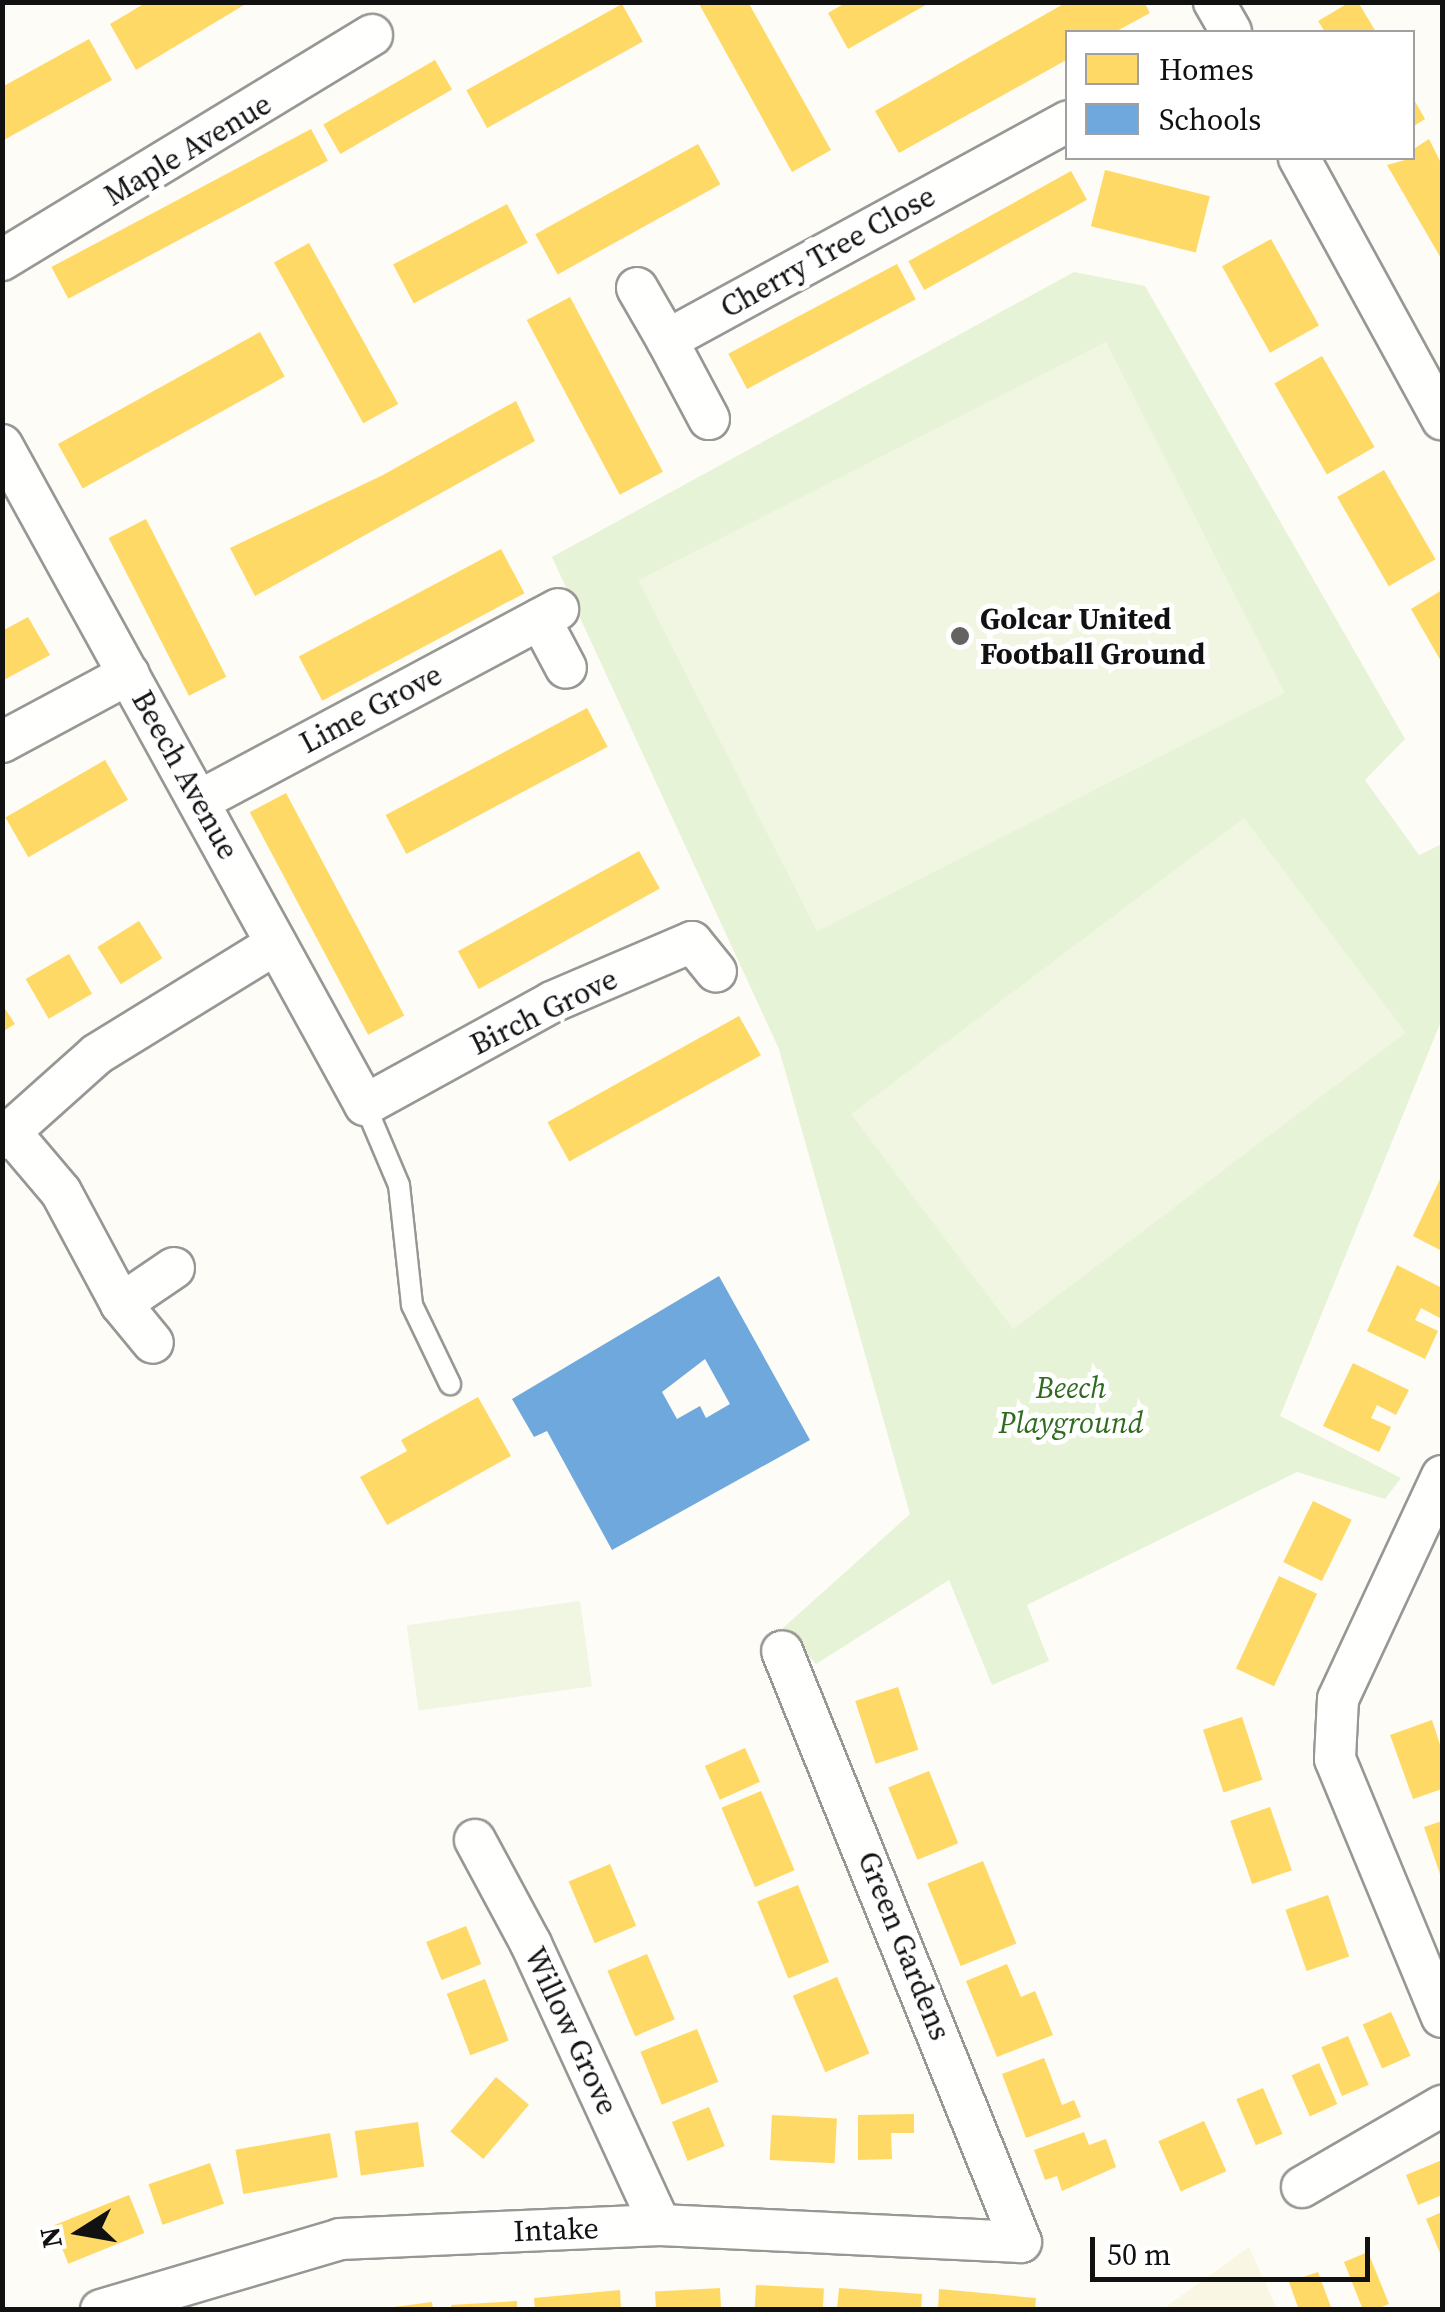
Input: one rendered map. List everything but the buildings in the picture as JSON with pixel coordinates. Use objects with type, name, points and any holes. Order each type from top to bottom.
[{"type":"street","points":[[1214,2],[1229,30]]},
{"type":"street","name":"Maple Avenue","points":[[2,260],[372,36]]},
{"type":"street","name":"Cherry Tree Close","points":[[668,340],[1065,122]]},
{"type":"street","points":[[1300,160],[1442,418]]},
{"type":"street","points":[[637,288],[710,420]]},
{"type":"street","name":"Beech Avenue","points":[[2,445],[201,800],[365,1106]]},
{"type":"street","name":"Lime Grove","points":[[201,800],[549,614],[566,668]]},
{"type":"street","points":[[2,742],[129,674]]},
{"type":"street","name":"Birch Grove","points":[[365,1106],[552,1002],[692,942],[716,972]]},
{"type":"street","points":[[154,1343],[120,1304],[61,1192],[7,1136],[96,1054],[276,944]]},
{"type":"street","points":[[120,1304],[174,1268]]},
{"type":"street","points":[[1442,1476],[1338,1700],[1335,1760],[1442,2018]]},
{"type":"street","name":"Green Gardens","points":[[782,1651],[1021,2242]]},
{"type":"street","name":"Willow Grove","points":[[475,1840],[531,1944],[660,2226]]},
{"type":"street","points":[[1302,2187],[1442,2106]]},
{"type":"street","name":"Intake","points":[[126,2305],[340,2239],[660,2226],[1021,2242]]},
{"type":"lane","points":[[365,1106],[398,1185],[412,1305],[450,1384]]},
{"type":"shaded area","points":[[1249,2247],[1277,2309],[1163,2309]]},
{"type":"green space","name":"Beech Playground","points":[[1074,272],[1145,286],[1405,739],[1365,780],[1419,855],[1442,844],[1442,1019],[1280,1416],[1401,1478],[1385,1499],[1297,1472],[1027,1605],[1049,1661],[992,1685],[949,1580],[816,1664],[783,1628],[910,1514],[779,1049],[552,557]]},
{"type":"green space","name":"Golcar United Football Ground","points":[[1106,342],[1285,693],[817,931],[638,580]]},
{"type":"green space","points":[[1244,818],[1406,1033],[1013,1329],[851,1114]]},
{"type":"green space","points":[[580,1601],[592,1686],[419,1711],[407,1625]]},
{"type":"place","name":"Golcar United Football Ground","points":[[960,636]]}]
